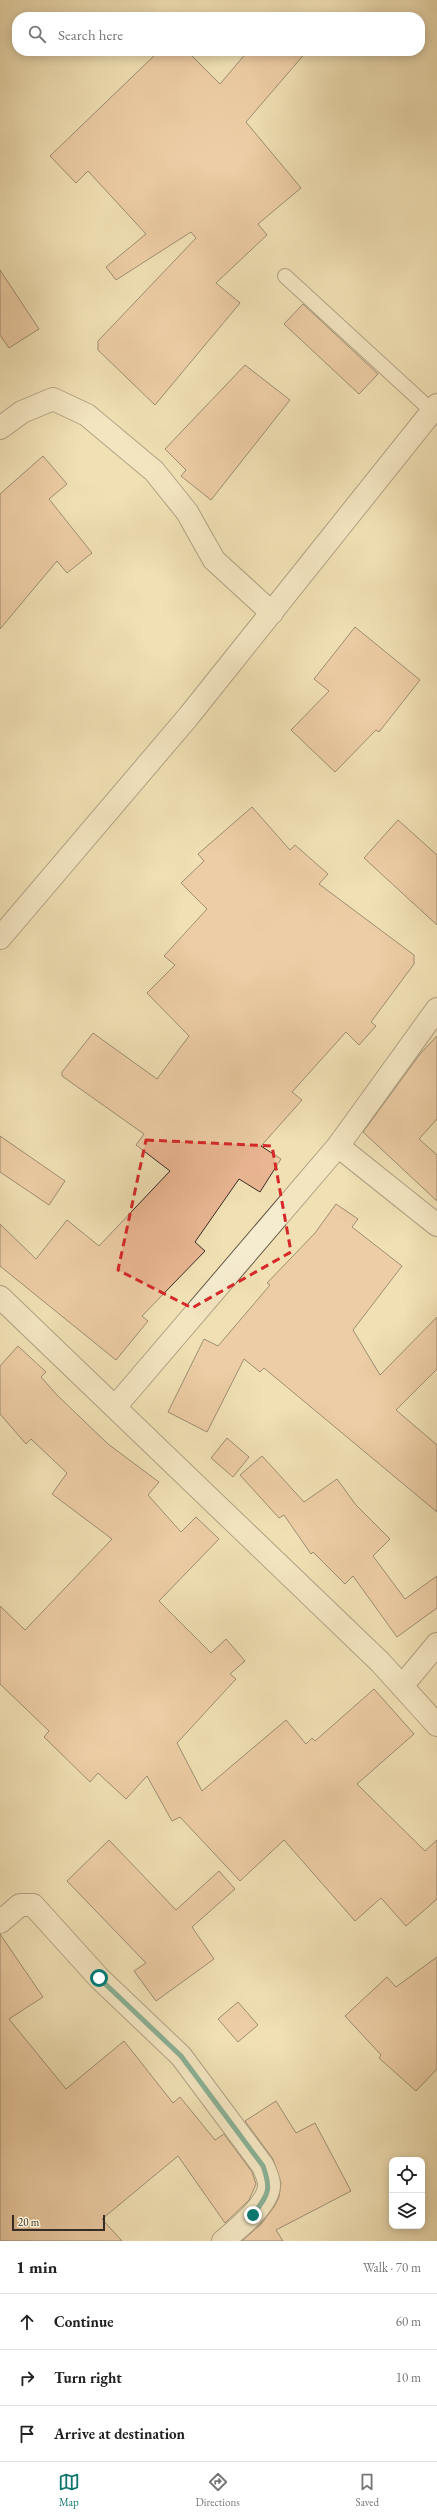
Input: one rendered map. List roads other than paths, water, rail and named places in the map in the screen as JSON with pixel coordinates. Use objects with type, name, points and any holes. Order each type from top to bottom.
[{"type":"street","points":[[0,428],[22,412],[53,399],[87,415],[154,471],[187,512],[214,560],[272,613]]},
{"type":"street","points":[[0,938],[188,717],[435,408]]},
{"type":"street","points":[[115,1407],[338,1146],[437,1010]]},
{"type":"street","points":[[338,1146],[437,1225]]},
{"type":"street","points":[[0,1297],[380,1662],[437,1725]]},
{"type":"street","points":[[402,1686],[437,1644]]},
{"type":"street","points":[[0,1922],[20,1905],[33,1905],[99,1978],[181,2056],[263,2166],[269,2184],[265,2198],[253,2215],[223,2241]]},
{"type":"lane","points":[[285,276],[435,408]]}]
